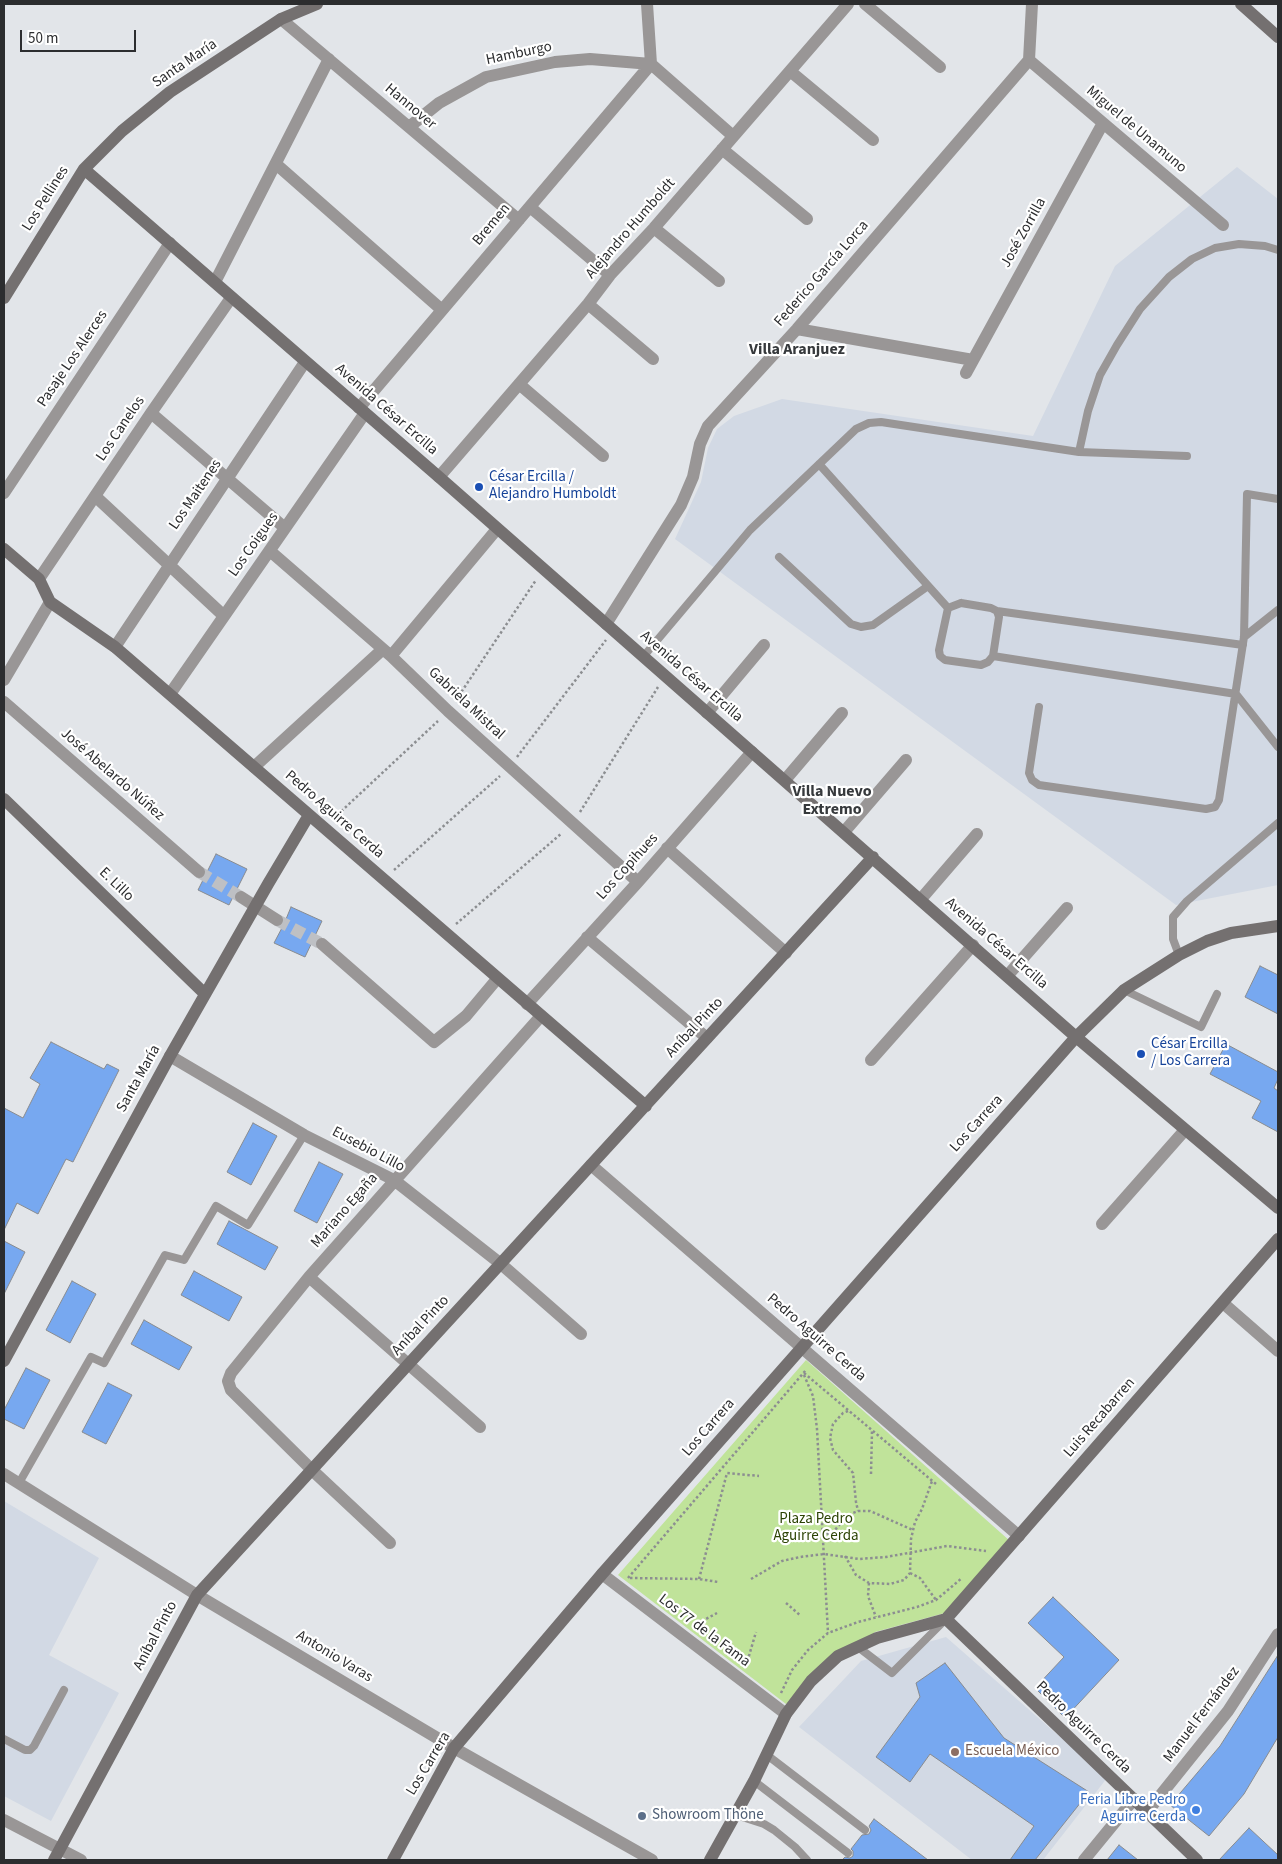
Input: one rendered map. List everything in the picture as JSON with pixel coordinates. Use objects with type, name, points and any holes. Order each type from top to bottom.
[{"type":"street","name":"Santa María","points":[[84,169],[122,131],[170,92],[281,19],[317,4]]},
{"type":"street","points":[[647,4],[651,64],[733,136]]},
{"type":"street","name":"Alejandro Humboldt","points":[[439,476],[610,276],[654,228],[848,4]]},
{"type":"street","points":[[864,4],[940,67]]},
{"type":"street","points":[[1029,60],[1032,4]]},
{"type":"street","points":[[1241,4],[1278,37]]},
{"type":"street","name":"Hannover","points":[[281,19],[519,220]]},
{"type":"street","points":[[215,282],[328,59]]},
{"type":"street","name":"Hamburgo","points":[[409,127],[439,103],[486,77],[555,62],[590,59],[651,64]]},
{"type":"street","name":"Miguel de Unamuno","points":[[1029,60],[1223,225]]},
{"type":"street","name":"Federico García Lorca","points":[[606,624],[681,505],[692,477],[700,444],[708,426],[796,329],[1029,60]]},
{"type":"street","name":"Bremen","points":[[362,411],[442,310],[651,64]]},
{"type":"street","points":[[790,71],[873,140]]},
{"type":"street","name":"José Zorrilla","points":[[966,373],[1103,123]]},
{"type":"street","points":[[722,149],[807,219]]},
{"type":"street","points":[[276,164],[442,310]]},
{"type":"street","name":"Avenida César Ercilla","points":[[84,169],[439,476],[497,529],[1008,975],[1076,1037],[1278,1208]]},
{"type":"street","name":"Los Pellines","points":[[4,298],[84,169]]},
{"type":"street","points":[[530,207],[610,276]]},
{"type":"street","points":[[654,228],[720,280]]},
{"type":"street","name":"Pasaje Los Alerces","points":[[4,493],[170,243]]},
{"type":"street","name":"Los Canelos","points":[[38,579],[231,298]]},
{"type":"street","points":[[588,304],[653,359]]},
{"type":"street","points":[[796,329],[973,360]]},
{"type":"street","name":"Los Maitenes","points":[[115,647],[305,362]]},
{"type":"street","points":[[519,384],[603,456]]},
{"type":"street","name":"Los Coigues","points":[[170,694],[270,551],[362,411]]},
{"type":"street","points":[[151,413],[285,528]]},
{"type":"street","points":[[95,496],[224,616]]},
{"type":"street","points":[[254,766],[387,653],[497,529]]},
{"type":"street","name":"Pedro Aguirre Cerda","points":[[4,549],[38,579],[50,602],[115,647],[646,1106]]},
{"type":"street","name":"Gabriela Mistral","points":[[270,551],[387,653],[448,711],[638,882]]},
{"type":"street","points":[[4,680],[50,602]]},
{"type":"street","points":[[708,713],[764,645]]},
{"type":"street","name":"José Abelardo Núñez","points":[[4,702],[199,872]]},
{"type":"street","points":[[784,780],[842,712]]},
{"type":"street","name":"Los Copihues","points":[[527,1004],[638,882],[752,752]]},
{"type":"street","points":[[844,832],[906,760]]},
{"type":"street","name":"E. Lillo","points":[[4,799],[205,994]]},
{"type":"street","name":"Santa María","points":[[4,1361],[170,1056],[309,815]]},
{"type":"street","points":[[921,899],[976,834]]},
{"type":"street","points":[[667,848],[786,953]]},
{"type":"street","name":"Aníbal Pinto","points":[[57,1855],[197,1595],[873,858]]},
{"type":"street","points":[[241,897],[277,920]]},
{"type":"street","points":[[1008,975],[1067,908]]},
{"type":"street","name":"Los Carrera","points":[[393,1860],[454,1748],[602,1574],[801,1346],[1076,1037],[1124,990],[1179,954],[1206,941],[1231,933],[1278,926]]},
{"type":"street","points":[[587,937],[707,1038]]},
{"type":"street","points":[[322,944],[434,1042],[466,1016],[497,979]]},
{"type":"street","points":[[872,1060],[973,945]]},
{"type":"street","name":"Mariano Egaña","points":[[312,1470],[232,1390],[228,1381],[230,1373],[309,1277],[541,1016]]},
{"type":"street","name":"Eusebio Lillo","points":[[170,1056],[304,1135],[394,1180],[501,1264],[581,1334]]},
{"type":"street","points":[[1102,1224],[1185,1130]]},
{"type":"street","name":"Pedro Aguirre Cerda","points":[[591,1164],[1019,1536]]},
{"type":"street","name":"Luis Recabarren","points":[[946,1619],[1278,1239]]},
{"type":"street","points":[[309,1277],[480,1427]]},
{"type":"street","points":[[1223,1303],[1278,1351]]},
{"type":"street","points":[[312,1470],[390,1542]]},
{"type":"street","name":"Antonio Varas","points":[[4,1474],[197,1595],[454,1748],[652,1860]]},
{"type":"street","name":"Los 77 de la Fama","points":[[602,1574],[624,1583],[786,1714]]},
{"type":"street","points":[[710,1860],[754,1781],[786,1714],[811,1681],[838,1656],[877,1638],[946,1619]]},
{"type":"street","name":"Pedro Aguirre Cerda","points":[[946,1619],[1198,1860]]},
{"type":"street","name":"Manuel Fernández","points":[[1147,1812],[1228,1711],[1278,1634]]},
{"type":"street","points":[[1084,1860],[1134,1799]]},
{"type":"street","points":[[4,1820],[57,1855],[81,1860]]},
{"type":"lane","points":[[1079,452],[1088,411],[1100,375],[1117,344],[1140,309],[1170,277],[1192,259],[1215,248],[1239,244],[1265,246],[1278,250]]},
{"type":"lane","points":[[644,657],[750,530],[856,429],[869,423],[881,422],[1079,452],[1187,456]]},
{"type":"lane","points":[[819,464],[948,608]]},
{"type":"lane","points":[[1039,706],[1029,773],[1032,780],[1039,785],[1206,810],[1215,807],[1219,800],[1244,641],[1247,494],[1278,499]]},
{"type":"lane","points":[[779,557],[851,624],[861,626],[873,625],[928,586]]},
{"type":"lane","points":[[948,608],[961,603],[991,608],[996,611],[1244,641],[1278,610]]},
{"type":"lane","points":[[948,608],[939,650],[940,656],[945,660],[981,666],[993,656],[999,617],[996,611]]},
{"type":"lane","points":[[993,656],[1236,694],[1278,747]]},
{"type":"lane","points":[[1179,954],[1174,938],[1174,917],[1187,901],[1278,823]]},
{"type":"lane","points":[[1124,990],[1201,1027],[1217,994]]},
{"type":"lane","points":[[19,1483],[91,1357],[104,1363],[166,1255],[184,1260],[216,1206],[248,1225],[304,1135]]},
{"type":"lane","points":[[858,1647],[892,1674],[946,1619]]},
{"type":"lane","points":[[4,1739],[25,1750],[30,1750],[34,1746],[64,1690]]},
{"type":"lane","points":[[767,1755],[865,1830]]},
{"type":"lane","points":[[754,1781],[848,1853]]},
{"type":"lane","points":[[736,1815],[764,1824],[774,1830],[795,1847],[807,1860]]},
{"type":"path","points":[[624,1583],[816,1359]]},
{"type":"path","points":[[804,1373],[939,1487]]},
{"type":"path","points":[[804,1373],[814,1396],[828,1633]]},
{"type":"path","points":[[848,1411],[843,1413],[832,1424],[830,1438],[833,1450],[853,1474],[858,1511]]},
{"type":"path","points":[[871,1474],[872,1431]]},
{"type":"path","points":[[700,1579],[727,1473],[725,1465]]},
{"type":"path","points":[[727,1473],[759,1476]]},
{"type":"path","points":[[845,1556],[856,1574],[869,1583],[890,1584],[904,1580],[910,1573],[913,1530],[932,1481]]},
{"type":"path","points":[[822,1536],[834,1531],[848,1515],[858,1511],[870,1511],[913,1530]]},
{"type":"path","points":[[751,1579],[782,1561],[824,1554],[859,1559],[886,1557],[947,1546],[988,1552],[982,1558]]},
{"type":"path","points":[[910,1573],[920,1578],[936,1600]]},
{"type":"path","points":[[775,1706],[792,1670],[808,1650],[828,1633],[936,1600],[964,1576]]},
{"type":"path","points":[[624,1583],[700,1579],[718,1582]]},
{"type":"path","points":[[869,1583],[868,1596],[876,1617]]},
{"type":"path","points":[[786,1603],[802,1616]]},
{"type":"path","points":[[693,1626],[717,1613]]},
{"type":"path","points":[[746,1666],[756,1632]]},
{"type":"shaded area","points":[[1237,167],[1278,199],[1278,885],[1176,905],[675,539],[701,482],[708,448],[717,429],[734,416],[782,399],[1033,436],[1115,266]]},
{"type":"shaded area","points":[[4,1501],[99,1558],[49,1655],[119,1693],[51,1821],[4,1796]]},
{"type":"shaded area","name":"Escuela México","points":[[946,1637],[1107,1778],[1043,1860],[972,1860],[799,1727],[861,1661]]},
{"type":"green space","name":"Plaza Pedro Aguirre Cerda","points":[[806,1360],[1010,1541],[945,1613],[875,1632],[786,1704],[618,1575]]},
{"type":"building","points":[[216,854],[247,869],[229,905],[198,890]]},
{"type":"building","points":[[291,907],[322,921],[305,957],[274,943]]},
{"type":"building","points":[[1260,966],[1278,975],[1278,1014],[1245,997]]},
{"type":"building","points":[[51,1042],[104,1069],[107,1064],[119,1070],[73,1162],[66,1159],[38,1214],[17,1203],[4,1230],[4,1108],[23,1118],[40,1084],[30,1078]]},
{"type":"building","points":[[1226,1044],[1278,1072],[1278,1079],[1274,1088],[1278,1091],[1278,1132],[1252,1118],[1261,1101],[1210,1074]]},
{"type":"building","points":[[253,1123],[277,1136],[251,1185],[227,1172]]},
{"type":"building","points":[[319,1162],[343,1174],[317,1223],[294,1211]]},
{"type":"building","points":[[229,1221],[278,1247],[265,1270],[217,1244]]},
{"type":"building","points":[[4,1241],[25,1252],[4,1294]]},
{"type":"building","points":[[194,1271],[242,1297],[229,1321],[181,1295]]},
{"type":"building","points":[[72,1281],[96,1294],[70,1343],[46,1330]]},
{"type":"building","points":[[144,1320],[192,1347],[179,1370],[131,1344]]},
{"type":"building","points":[[26,1368],[50,1380],[24,1429],[4,1419],[4,1410]]},
{"type":"building","points":[[108,1383],[132,1395],[106,1444],[82,1432]]},
{"type":"building","points":[[1053,1597],[1119,1660],[1065,1718],[1035,1688],[1064,1657],[1028,1623]]},
{"type":"building","points":[[1278,1655],[1278,1737],[1244,1794],[1209,1836],[1170,1805],[1220,1746]]},
{"type":"building","points":[[945,1663],[1004,1738],[1089,1792],[1035,1860],[1010,1860],[1034,1826],[930,1754],[910,1782],[876,1757],[920,1697],[916,1683]]},
{"type":"building","points":[[874,1819],[928,1860],[842,1860],[845,1857],[850,1858],[853,1856],[851,1849],[862,1835],[869,1834],[871,1830],[869,1826]]},
{"type":"building","points":[[1249,1828],[1278,1855],[1278,1860],[1219,1860]]},
{"type":"building","points":[[1119,1845],[1138,1860],[1107,1860]]},
{"type":"tunnel","points":[[199,872],[241,897]]},
{"type":"tunnel","points":[[277,920],[322,944]]},
{"type":"place","name":"César Ercilla / Alejandro Humboldt","points":[[479,487]]},
{"type":"place","name":"César Ercilla / Los Carrera","points":[[1141,1054]]},
{"type":"place","name":"Escuela México","points":[[955,1752]]},
{"type":"place","name":"Feria Libre Pedro Aguirre Cerda","points":[[1196,1810]]},
{"type":"place","name":"Showroom Thöne","points":[[642,1816]]},
{"type":"district","name":"Villa Aranjuez","points":[[797,350]]},
{"type":"district","name":"Villa Nuevo Extremo","points":[[832,801]]}]
